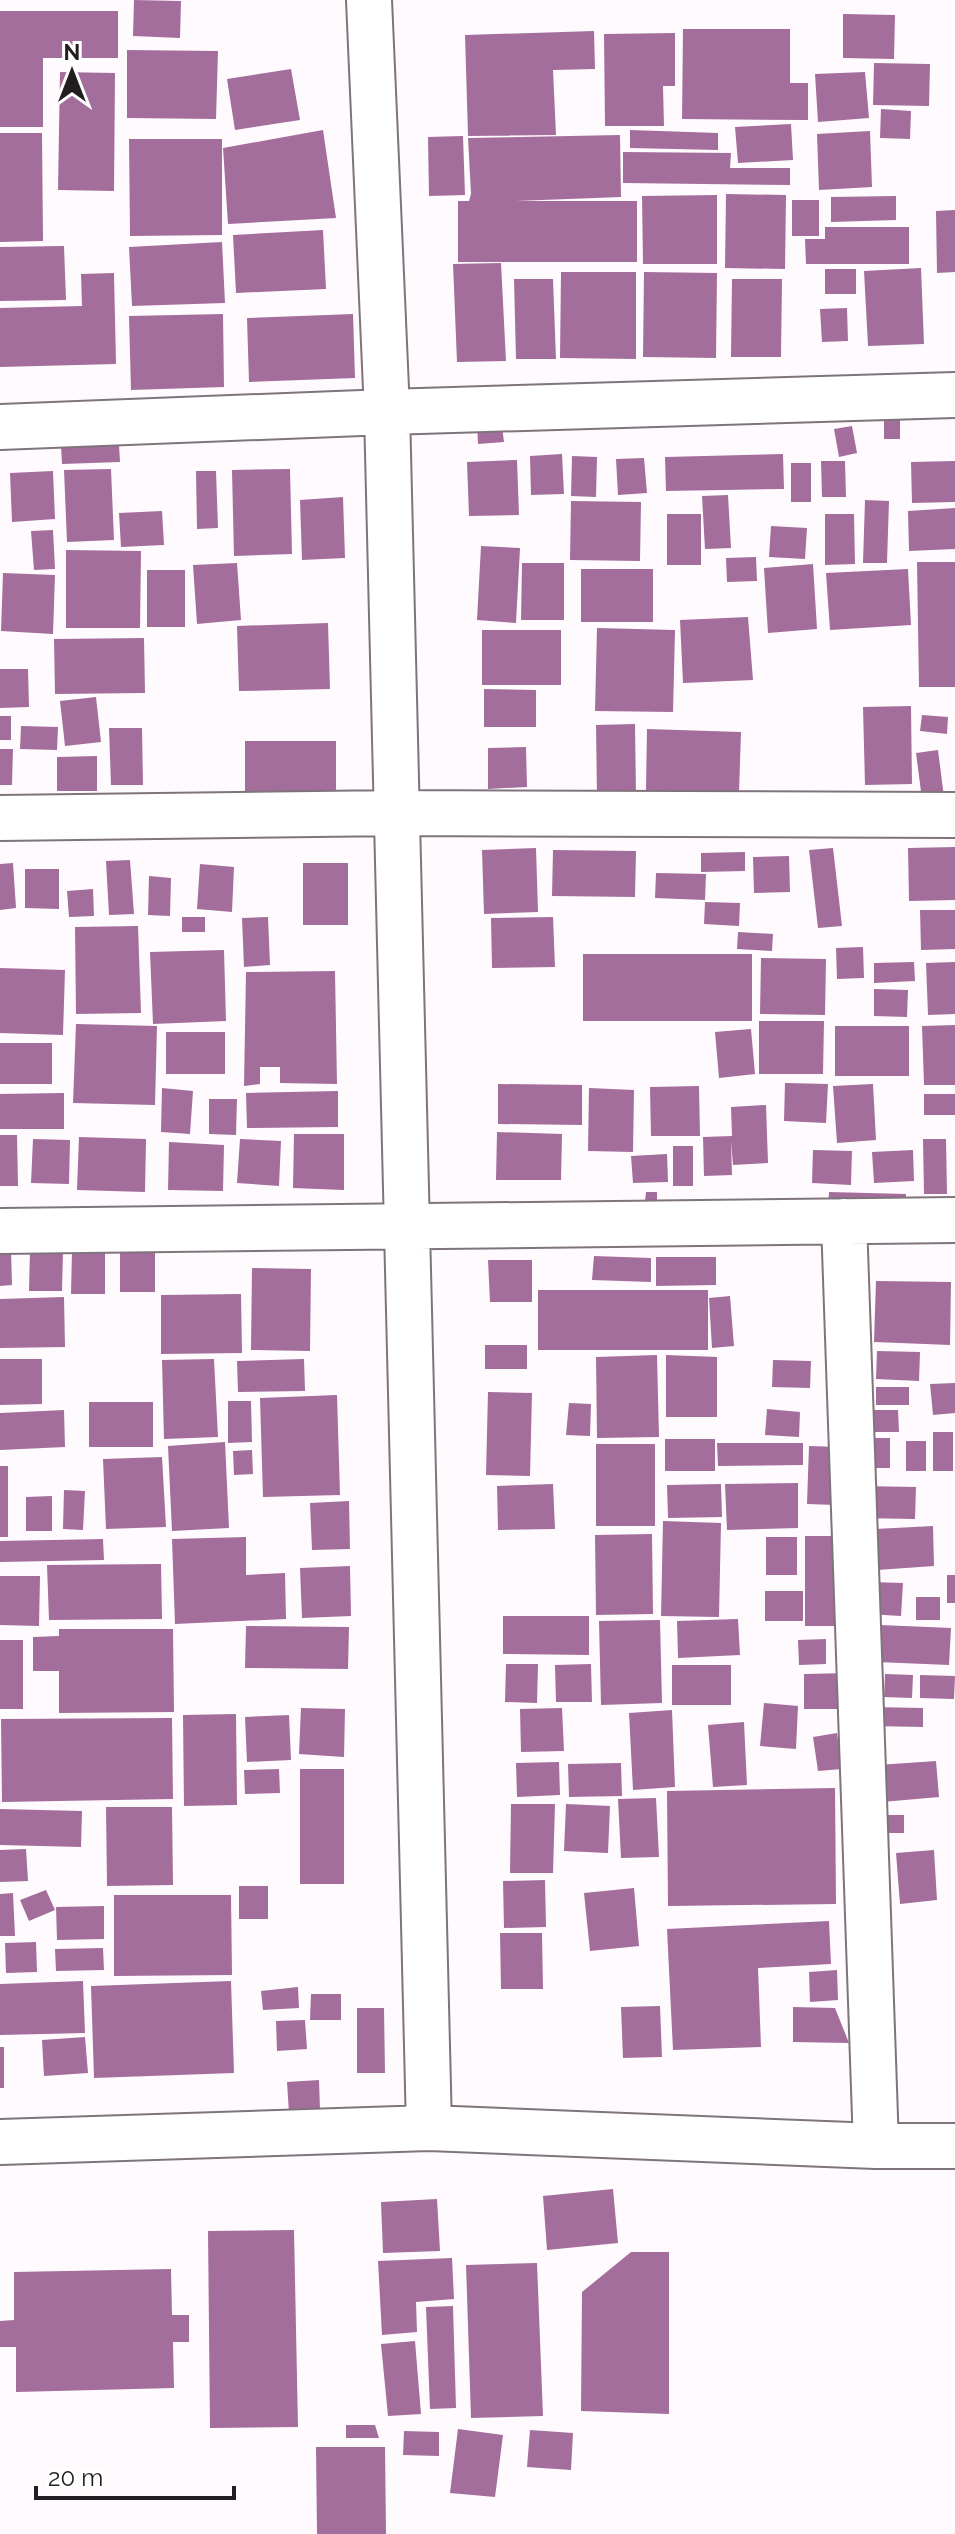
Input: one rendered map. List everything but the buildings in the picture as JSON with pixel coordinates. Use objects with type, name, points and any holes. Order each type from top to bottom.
[{"type":"street","points":[[369,0],[387,412],[429,2128]]},
{"type":"street","points":[[0,427],[955,395]]},
{"type":"street","points":[[0,818],[397,813],[955,815]]},
{"type":"street","points":[[0,1231],[955,1220]]},
{"type":"street","points":[[844,1221],[876,2146]]},
{"type":"street","points":[[0,2142],[429,2128],[876,2146],[955,2146]]}]
